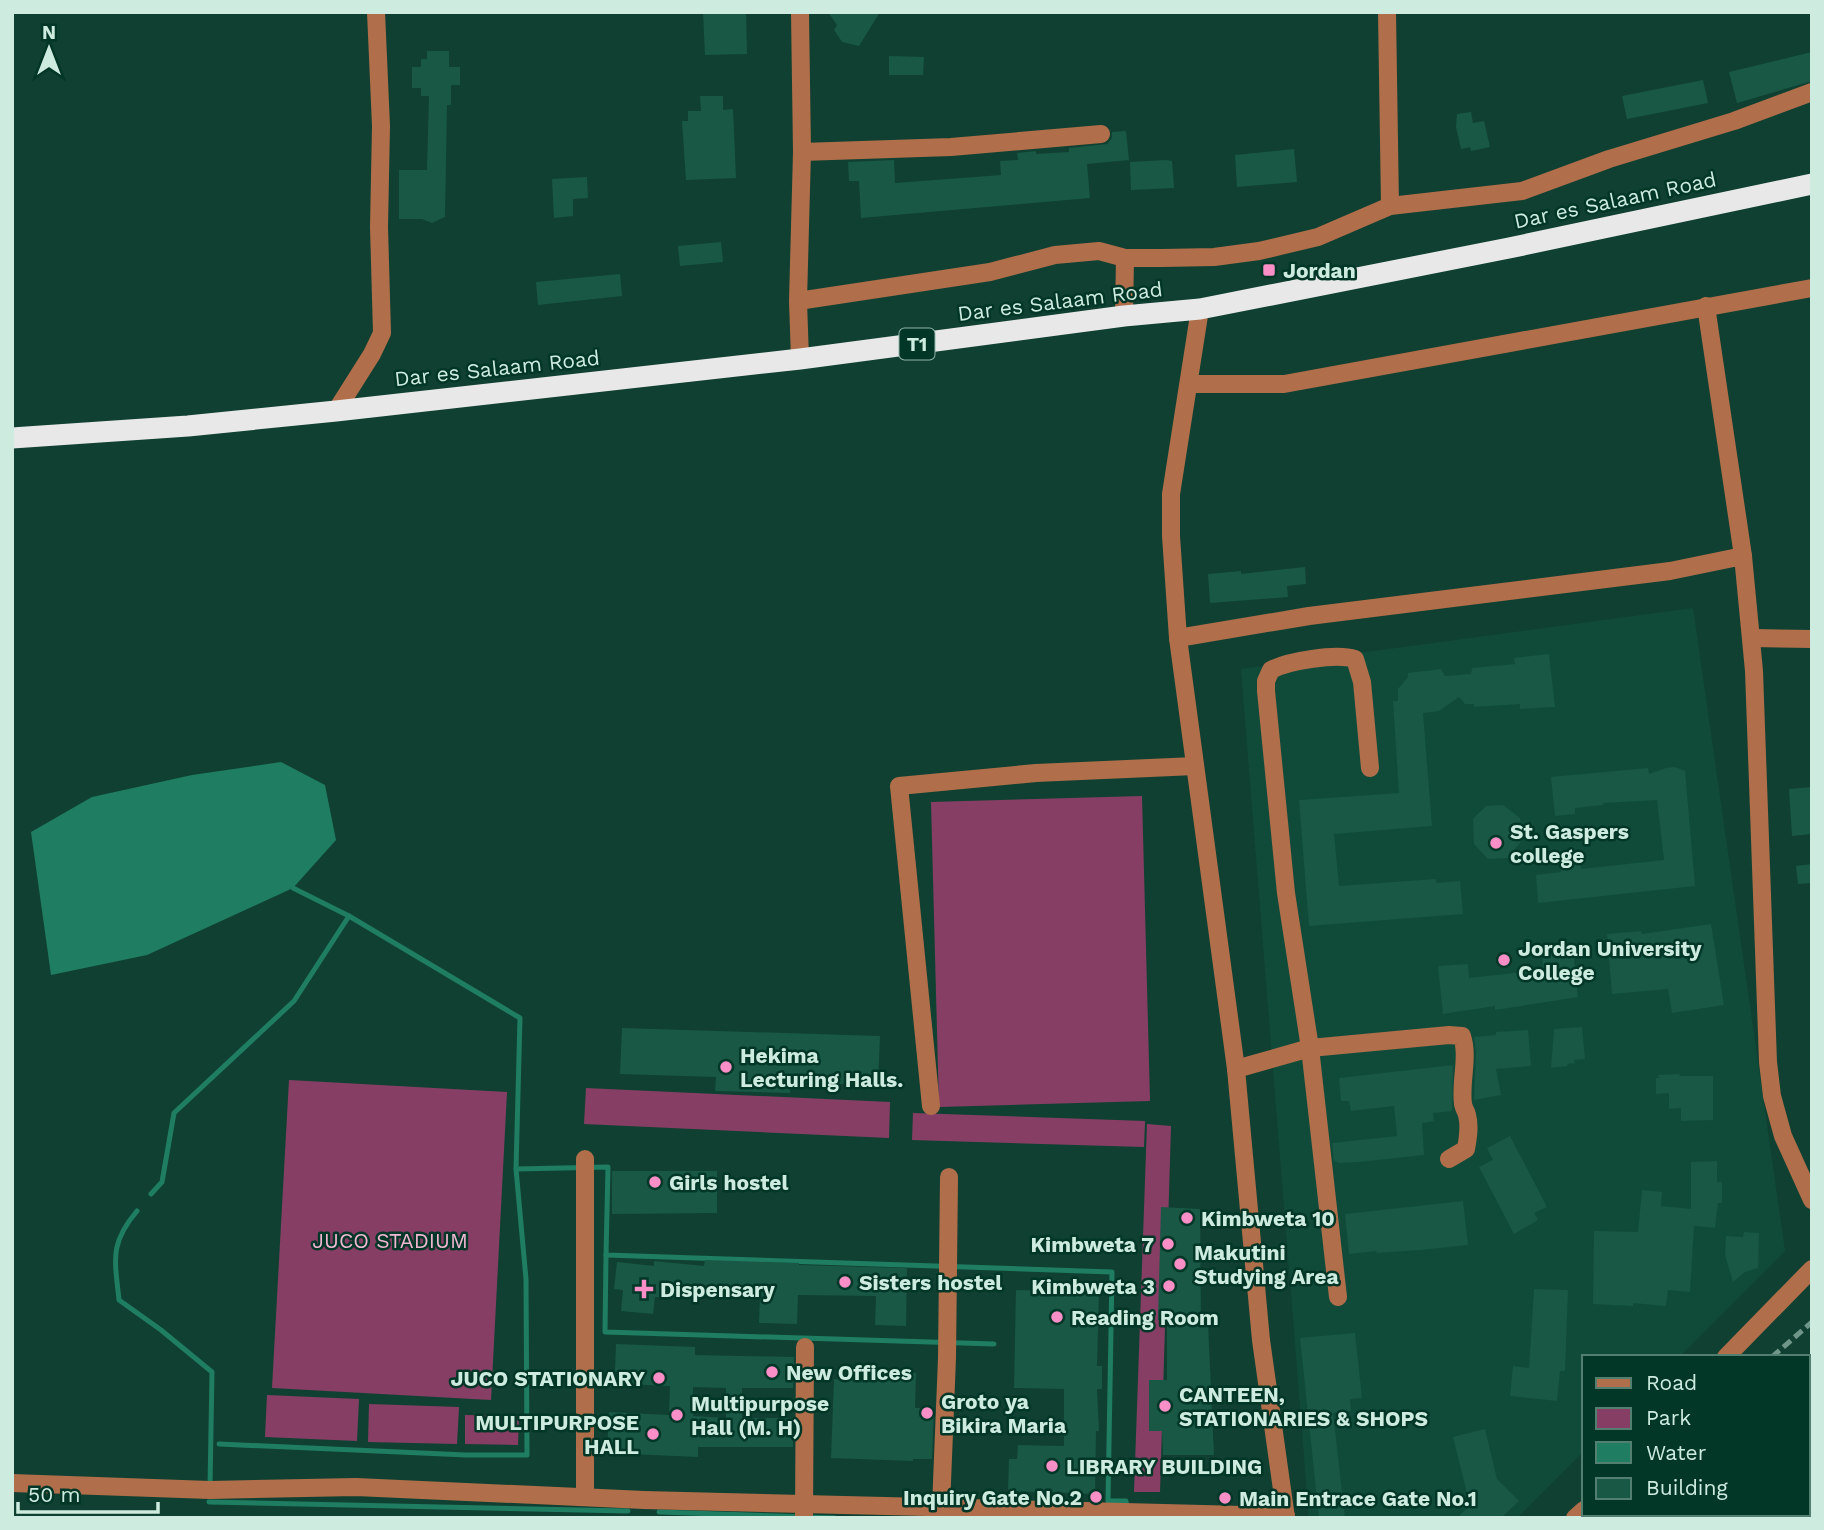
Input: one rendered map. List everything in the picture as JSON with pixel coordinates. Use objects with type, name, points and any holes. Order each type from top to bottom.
[{"type":"highway","name":"Dar es Salaam Road","points":[[12,438],[188,426],[336,411],[800,359],[1124,316],[1200,309],[1812,184]]},
{"type":"street","points":[[336,411],[372,354],[382,332],[379,227],[381,126],[376,12]]},
{"type":"street","points":[[800,12],[800,359]]},
{"type":"street","points":[[1387,12],[1390,206]]},
{"type":"street","points":[[798,300],[990,272],[1055,256],[1099,251],[1125,258],[1214,257],[1259,251],[1318,237],[1390,206],[1522,191],[1609,159],[1734,121],[1812,92]]},
{"type":"street","points":[[802,152],[951,147],[1101,134]]},
{"type":"street","points":[[1124,316],[1125,258]]},
{"type":"street","points":[[1189,384],[1284,384],[1812,288]]},
{"type":"street","points":[[1706,306],[1743,556],[1752,638],[1766,950],[1768,1062],[1772,1096],[1783,1136],[1812,1200]]},
{"type":"street","points":[[12,1483],[210,1490],[356,1487],[585,1497],[643,1509],[804,1511],[941,1507],[1286,1517],[1261,1340],[1236,1069],[1178,638],[1171,494],[1200,309]]},
{"type":"street","points":[[1178,638],[1309,616],[1670,570],[1743,556]]},
{"type":"street","points":[[1752,638],[1812,639]]},
{"type":"street","points":[[1338,1297],[1310,1048],[1286,893],[1266,691],[1266,681],[1271,670],[1279,666],[1331,657],[1354,659],[1362,682],[1370,768]]},
{"type":"street","points":[[930,1106],[899,786],[1036,773],[1195,766]]},
{"type":"street","points":[[1236,1069],[1310,1048],[1462,1036],[1465,1046],[1462,1071],[1463,1106],[1468,1116],[1469,1137],[1466,1149],[1449,1159]]},
{"type":"street","points":[[585,1159],[585,1497]]},
{"type":"street","points":[[941,1507],[947,1358],[949,1177]]},
{"type":"street","points":[[1728,1355],[1812,1269]]},
{"type":"street","points":[[804,1511],[805,1347]]},
{"type":"shaded area","name":"Jordan University College","points":[[1693,608],[1785,1251],[1681,1355],[1582,1355],[1582,1453],[1517,1518],[1309,1518],[1241,669]]},
{"type":"green space","points":[[1142,796],[1150,1101],[939,1107],[931,802]]},
{"type":"green space","name":"JUCO STADIUM","points":[[289,1080],[507,1092],[491,1400],[272,1388]]},
{"type":"green space","points":[[586,1088],[890,1102],[889,1138],[584,1124]]},
{"type":"green space","points":[[913,1113],[1145,1121],[1144,1147],[912,1140]]},
{"type":"green space","points":[[1147,1124],[1171,1126],[1160,1492],[1134,1492]]},
{"type":"green space","points":[[267,1395],[359,1399],[357,1441],[265,1437]]},
{"type":"green space","points":[[369,1404],[459,1407],[457,1444],[368,1442]]},
{"type":"green space","points":[[465,1415],[519,1416],[518,1445],[465,1444]]},
{"type":"water","points":[[281,762],[325,785],[336,840],[293,888],[147,955],[51,975],[31,832],[92,797],[192,775]]},
{"type":"building","points":[[703,12],[746,12],[747,54],[705,55]]},
{"type":"building","points":[[828,12],[880,12],[859,46],[842,42],[834,30],[837,25]]},
{"type":"building","points":[[427,51],[449,51],[449,67],[460,67],[460,85],[451,85],[451,105],[447,105],[445,217],[432,223],[422,219],[399,219],[399,170],[427,170],[429,96],[421,96],[421,88],[412,88],[412,67],[421,67],[421,59],[427,59]]},
{"type":"building","points":[[1812,52],[1812,81],[1737,103],[1729,72]]},
{"type":"building","points":[[889,56],[924,57],[923,75],[889,75]]},
{"type":"building","points":[[1703,80],[1708,103],[1627,119],[1622,96]]},
{"type":"building","points":[[700,96],[723,96],[723,110],[733,109],[736,178],[686,180],[682,121],[688,121],[688,111],[701,111]]},
{"type":"building","points":[[1471,112],[1473,123],[1484,121],[1490,147],[1471,151],[1470,147],[1461,149],[1456,127],[1457,114]]},
{"type":"building","points":[[1126,131],[1129,160],[1087,164],[1090,198],[861,218],[859,181],[849,181],[848,162],[894,160],[895,183],[1001,175],[1000,161],[1018,160],[1017,153],[1069,152],[1069,148],[1107,144],[1112,138],[1112,132]]},
{"type":"building","points":[[1294,149],[1297,182],[1237,187],[1235,155]]},
{"type":"building","points":[[1172,161],[1174,188],[1131,190],[1130,162]]},
{"type":"building","points":[[587,177],[588,198],[573,199],[573,216],[554,218],[552,179]]},
{"type":"building","points":[[721,242],[723,262],[680,266],[678,246]]},
{"type":"building","points":[[620,274],[622,296],[538,305],[536,282]]},
{"type":"building","points":[[1305,567],[1306,584],[1287,586],[1288,597],[1210,603],[1208,574],[1241,571],[1241,574]]},
{"type":"building","points":[[1549,654],[1555,707],[1520,709],[1520,704],[1474,707],[1474,704],[1465,704],[1459,697],[1439,711],[1423,713],[1432,826],[1334,834],[1339,886],[1436,879],[1436,883],[1460,881],[1463,914],[1309,926],[1299,800],[1399,793],[1393,701],[1398,701],[1398,689],[1408,677],[1408,673],[1441,669],[1445,676],[1471,674],[1472,668],[1515,664],[1514,658]]},
{"type":"building","points":[[1675,767],[1685,771],[1695,886],[1538,903],[1536,875],[1561,872],[1561,866],[1580,863],[1581,869],[1664,860],[1657,800],[1603,803],[1575,808],[1575,814],[1555,816],[1551,777],[1648,768],[1649,774]]},
{"type":"building","points":[[1812,787],[1812,834],[1792,836],[1789,789]]},
{"type":"building","points":[[1503,805],[1520,818],[1522,840],[1508,858],[1488,859],[1474,844],[1473,819],[1486,806]]},
{"type":"building","points":[[1812,864],[1812,883],[1798,884],[1796,866]]},
{"type":"building","points":[[1711,924],[1724,1005],[1672,1013],[1668,989],[1612,994],[1607,934],[1641,931],[1642,934]]},
{"type":"building","points":[[1573,951],[1578,997],[1495,1010],[1495,1006],[1443,1014],[1438,966],[1468,964],[1469,978],[1543,970],[1542,953]]},
{"type":"building","points":[[1582,1027],[1585,1059],[1574,1060],[1575,1063],[1567,1064],[1568,1066],[1551,1068],[1554,1029]]},
{"type":"building","points":[[622,1028],[880,1036],[878,1085],[791,1082],[790,1093],[715,1091],[716,1077],[620,1074]]},
{"type":"building","points":[[1528,1030],[1531,1066],[1496,1069],[1501,1095],[1474,1100],[1474,1037],[1496,1035],[1496,1032]]},
{"type":"building","points":[[1453,1065],[1452,1111],[1433,1113],[1434,1121],[1422,1123],[1424,1155],[1359,1162],[1334,1161],[1332,1143],[1397,1136],[1394,1106],[1351,1111],[1349,1101],[1341,1101],[1339,1078]]},
{"type":"building","points":[[1680,1074],[1679,1076],[1713,1076],[1713,1120],[1681,1121],[1681,1108],[1669,1109],[1669,1093],[1656,1094],[1658,1075]]},
{"type":"building","points":[[1510,1136],[1547,1207],[1534,1213],[1538,1220],[1514,1234],[1479,1167],[1493,1160],[1487,1148]]},
{"type":"building","points":[[1717,1161],[1717,1182],[1722,1182],[1722,1203],[1718,1203],[1715,1228],[1694,1226],[1690,1292],[1668,1290],[1666,1306],[1593,1304],[1594,1231],[1638,1232],[1642,1190],[1662,1192],[1661,1206],[1691,1209],[1691,1162]]},
{"type":"building","name":"Girls hostel","points":[[612,1171],[717,1171],[717,1213],[612,1214]]},
{"type":"building","points":[[1463,1201],[1468,1245],[1349,1254],[1345,1214]]},
{"type":"building","points":[[1161,1207],[1200,1209],[1201,1325],[1208,1324],[1214,1455],[1163,1455],[1162,1431],[1149,1431],[1149,1380],[1167,1380],[1167,1320],[1158,1320]]},
{"type":"building","points":[[1744,1232],[1759,1233],[1758,1268],[1745,1272],[1733,1282],[1725,1255],[1726,1236],[1743,1237]]},
{"type":"building","points":[[705,1260],[907,1268],[906,1326],[875,1325],[876,1296],[798,1295],[797,1324],[759,1323],[760,1296],[681,1294],[681,1299],[655,1297],[653,1314],[621,1311],[623,1290],[614,1289],[617,1262],[654,1266],[654,1261],[704,1266]]},
{"type":"building","points":[[1534,1289],[1568,1290],[1565,1371],[1560,1371],[1557,1401],[1510,1396],[1513,1366],[1529,1368]]},
{"type":"building","points":[[1016,1290],[1099,1292],[1097,1366],[1102,1366],[1102,1389],[1097,1389],[1099,1431],[1096,1431],[1095,1494],[1008,1491],[1009,1459],[1017,1459],[1018,1445],[1064,1446],[1064,1389],[1014,1388]]},
{"type":"building","points":[[1355,1333],[1362,1398],[1350,1399],[1351,1411],[1333,1413],[1345,1518],[1319,1518],[1300,1338]]},
{"type":"building","points":[[616,1344],[695,1347],[695,1355],[794,1357],[793,1388],[742,1388],[742,1418],[793,1418],[793,1447],[698,1447],[698,1457],[607,1453],[609,1412],[669,1415],[670,1386],[623,1384],[624,1372],[615,1371]],"holes":[[[693,1387],[726,1388],[726,1418],[693,1416]]]},
{"type":"building","points":[[854,1371],[916,1373],[915,1408],[934,1408],[932,1459],[913,1461],[831,1458],[834,1379],[854,1380]]},
{"type":"building","points":[[1485,1429],[1497,1479],[1519,1501],[1501,1518],[1457,1518],[1470,1505],[1453,1437]]},
{"type":"waterway","points":[[151,1194],[162,1182],[174,1113],[294,1001],[349,916],[293,888]]},
{"type":"waterway","points":[[219,1444],[466,1455],[527,1455],[526,1279],[516,1169],[520,1018],[349,916]]},
{"type":"waterway","points":[[516,1169],[608,1167],[606,1255],[1112,1272],[1108,1501],[1126,1501],[1127,1508]]},
{"type":"waterway","points":[[137,1211],[118,1243],[116,1263],[119,1300],[212,1372],[210,1486]]},
{"type":"waterway","points":[[606,1255],[605,1332],[994,1344]]},
{"type":"waterway","points":[[209,1502],[628,1511]]},
{"type":"waterway","points":[[659,1512],[835,1518]]},
{"type":"railway","points":[[1774,1355],[1812,1322]]},
{"type":"place","name":"Jordan","points":[[1269,270]]},
{"type":"place","name":"St. Gaspers college","points":[[1496,843]]},
{"type":"place","name":"Jordan University College","points":[[1504,960]]},
{"type":"place","name":"Hekima Lecturing Halls.","points":[[726,1067]]},
{"type":"place","name":"Girls hostel","points":[[655,1182]]},
{"type":"place","name":"Kimbweta 10","points":[[1187,1218]]},
{"type":"place","name":"Kimbweta 7","points":[[1168,1244]]},
{"type":"place","name":"Makutini Studying Area","points":[[1180,1264]]},
{"type":"place","name":"Sisters hostel","points":[[845,1282]]},
{"type":"place","name":"Kimbweta 3","points":[[1169,1286]]},
{"type":"place","name":"Dispensary","points":[[644,1289]]},
{"type":"place","name":"Reading Room","points":[[1057,1317]]},
{"type":"place","name":"New Offices","points":[[772,1372]]},
{"type":"place","name":"JUCO STATIONARY","points":[[659,1378]]},
{"type":"place","name":"CANTEEN, STATIONARIES & SHOPS","points":[[1165,1406]]},
{"type":"place","name":"Groto ya Bikira Maria","points":[[927,1413]]},
{"type":"place","name":"Multipurpose Hall (M. H)","points":[[677,1415]]},
{"type":"place","name":"MULTIPURPOSE HALL","points":[[653,1434]]},
{"type":"place","name":"LIBRARY BUILDING","points":[[1052,1466]]},
{"type":"place","name":"Inquiry Gate No.2","points":[[1096,1497]]},
{"type":"place","name":"Main Entrace Gate No.1","points":[[1225,1498]]}]
